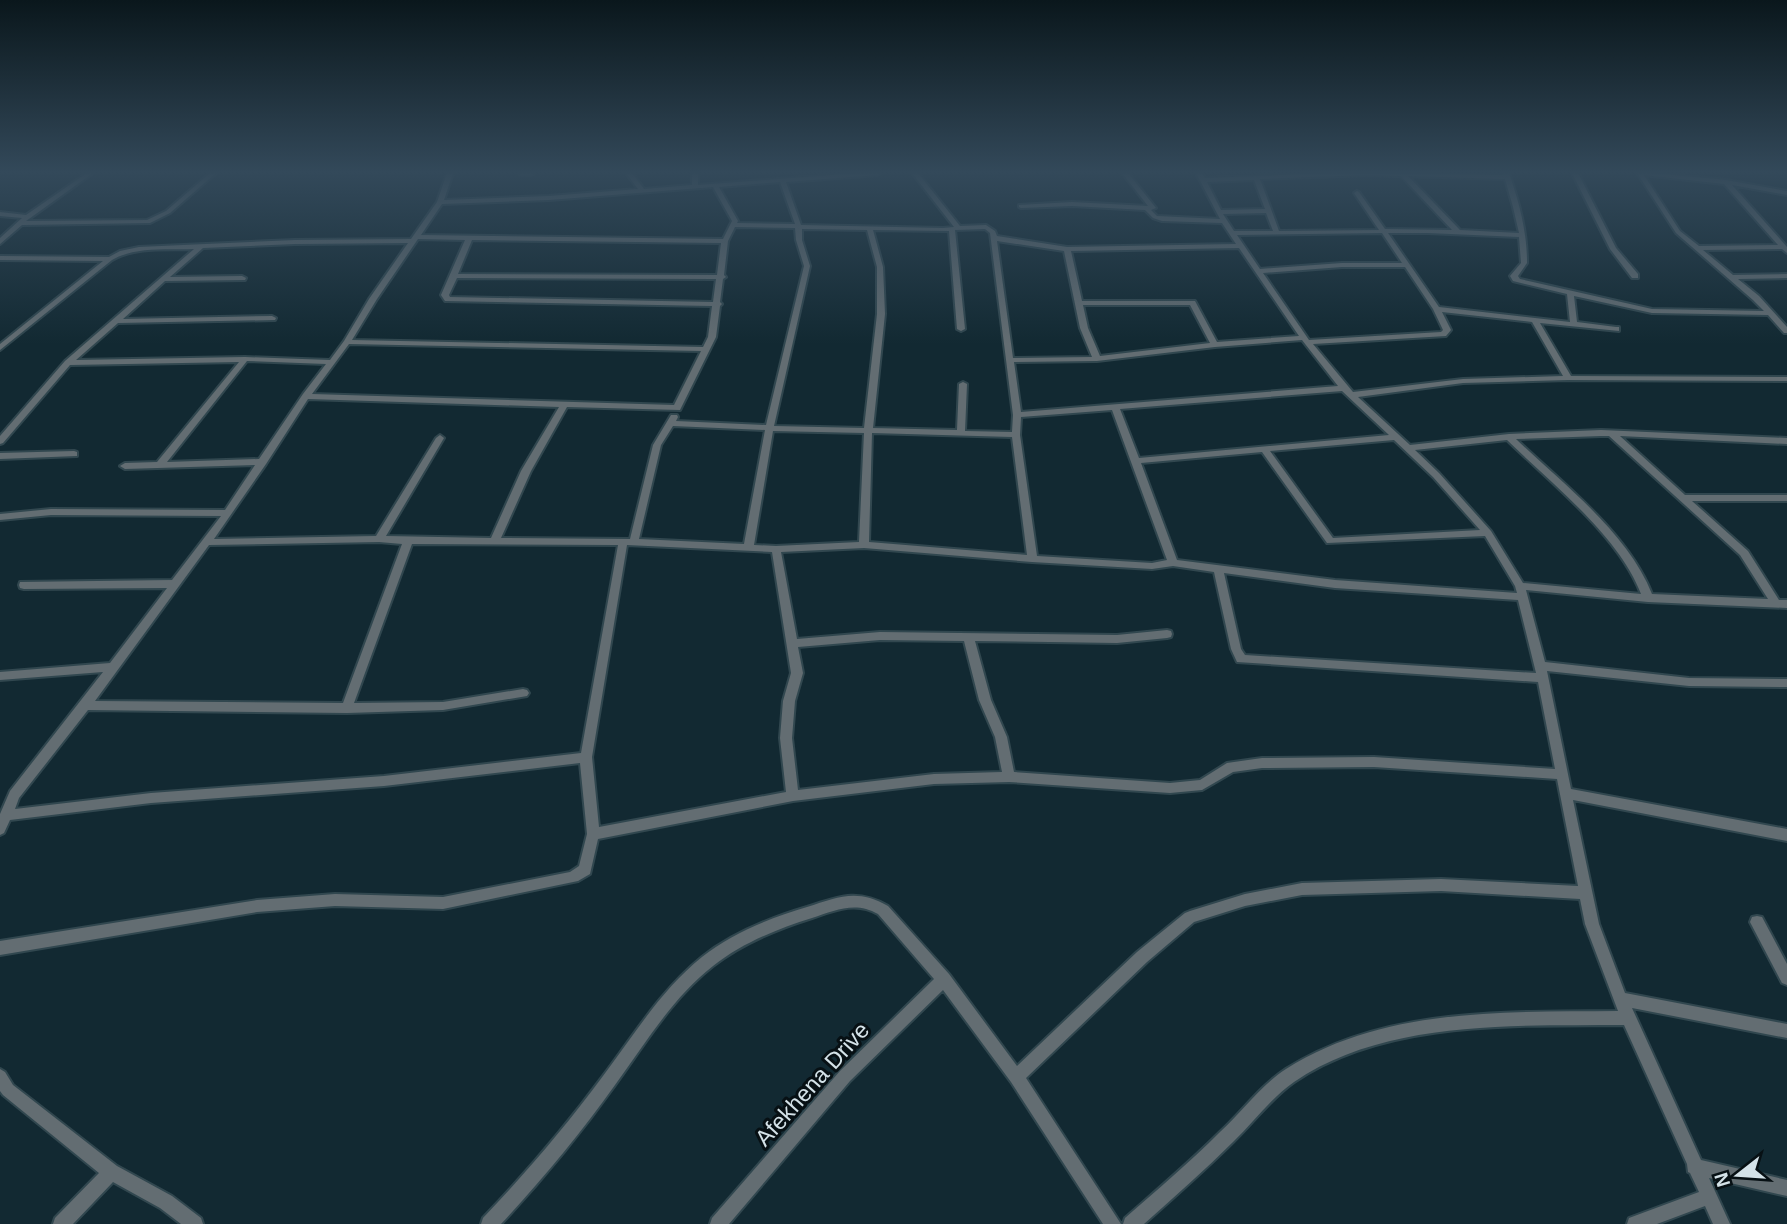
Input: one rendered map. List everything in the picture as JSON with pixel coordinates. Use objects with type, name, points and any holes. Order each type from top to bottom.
[{"type":"street","points":[[0,829],[14,795],[85,705],[228,513],[422,230]]},
{"type":"street","points":[[0,948],[257,906],[335,900],[443,903],[573,877],[585,870],[593,834],[586,757],[629,542],[657,445],[671,423],[712,337],[725,241],[730,230]]},
{"type":"street","points":[[749,546],[769,430],[807,267],[798,230]]},
{"type":"street","points":[[864,545],[868,429],[881,314],[877,251],[870,230]]},
{"type":"street","points":[[955,230],[961,329]]},
{"type":"street","points":[[991,230],[1017,415],[1016,435],[1032,559]]},
{"type":"street","points":[[1231,230],[1305,340],[1348,392],[1408,448],[1488,533],[1521,592],[1541,672],[1585,893],[1604,961],[1722,1224]]},
{"type":"street","points":[[1522,230],[1524,263],[1514,276],[1517,281],[1652,311],[1769,313]]},
{"type":"street","points":[[1604,230],[1613,249],[1635,276]]},
{"type":"street","points":[[1677,230],[1756,298],[1787,331]]},
{"type":"street","points":[[1768,230],[1784,249]]},
{"type":"street","points":[[1233,233],[1276,231],[1522,234]]},
{"type":"street","points":[[1010,360],[1097,359],[1215,345],[1443,334],[1447,330],[1437,309],[1384,232]]},
{"type":"street","points":[[994,238],[1067,249],[1241,246]]},
{"type":"street","points":[[0,348],[110,259],[122,252],[139,249],[416,239],[725,241]]},
{"type":"street","points":[[469,239],[459,259],[456,276],[445,295],[448,299],[718,304]]},
{"type":"street","points":[[0,441],[68,363],[201,246]]},
{"type":"street","points":[[1695,248],[1784,249]]},
{"type":"street","points":[[1067,249],[1084,328],[1097,359]]},
{"type":"street","points":[[0,258],[110,259]]},
{"type":"street","points":[[1259,271],[1342,265],[1408,265]]},
{"type":"street","points":[[456,276],[722,277]]},
{"type":"street","points":[[1730,277],[1787,276]]},
{"type":"street","points":[[164,279],[242,278]]},
{"type":"street","points":[[1570,292],[1574,325]]},
{"type":"street","points":[[1080,303],[1192,303],[1215,345]]},
{"type":"street","points":[[1437,309],[1616,329]]},
{"type":"street","points":[[116,321],[272,318]]},
{"type":"street","points":[[1535,321],[1568,378]]},
{"type":"street","points":[[347,342],[707,349]]},
{"type":"street","points":[[68,363],[245,359],[331,362]]},
{"type":"street","points":[[160,465],[245,359]]},
{"type":"street","points":[[1017,415],[1115,406],[1348,392],[1463,381],[1568,378],[1787,379]]},
{"type":"street","points":[[961,433],[963,384]]},
{"type":"street","points":[[306,396],[677,408]]},
{"type":"street","points":[[495,541],[526,471],[564,405]]},
{"type":"street","points":[[1115,406],[1172,563]]},
{"type":"street","points":[[671,423],[769,430],[868,429],[1016,435]]},
{"type":"street","points":[[1408,448],[1509,437],[1613,435],[1787,441]]},
{"type":"street","points":[[1613,435],[1744,553],[1782,604]]},
{"type":"street","points":[[1135,461],[1395,437]]},
{"type":"street","points":[[1509,437],[1622,548],[1641,578],[1648,598]]},
{"type":"street","points":[[379,539],[440,438]]},
{"type":"street","points":[[1264,449],[1330,541],[1488,533]]},
{"type":"street","points":[[0,456],[74,454]]},
{"type":"street","points":[[125,466],[263,462]]},
{"type":"street","points":[[1686,498],[1787,498]]},
{"type":"street","points":[[0,517],[51,512],[228,513]]},
{"type":"street","points":[[206,542],[379,539],[629,542],[776,549],[864,545],[1032,559],[1152,566],[1172,563],[1335,584],[1782,604]]},
{"type":"street","points":[[347,708],[408,541]]},
{"type":"street","points":[[776,549],[797,673],[789,701],[786,738],[793,796]]},
{"type":"street","points":[[1218,568],[1236,649],[1241,659],[1541,672],[1689,682],[1787,683]]},
{"type":"street","points":[[24,585],[175,584]]},
{"type":"street","points":[[791,643],[880,636],[1117,639],[1167,634]]},
{"type":"street","points":[[968,636],[985,700],[1000,737],[1009,777]]},
{"type":"street","points":[[0,676],[113,667]]},
{"type":"street","points":[[85,705],[347,708],[443,706],[523,693]]},
{"type":"street","points":[[6,815],[151,798],[384,781],[586,757]]},
{"type":"street","points":[[593,834],[793,796],[934,779],[1009,777],[1170,788],[1202,785],[1231,767],[1251,764],[1374,761],[1561,774]]},
{"type":"street","points":[[1565,793],[1787,835]]},
{"type":"street","points":[[1016,1077],[1142,957],[1190,917],[1245,900],[1302,889],[1441,885],[1585,893]]},
{"type":"street","points":[[489,1224],[522,1191],[672,994],[723,950],[789,918],[849,899],[871,902],[883,910],[944,979],[1016,1077],[1113,1224]]},
{"type":"street","points":[[1757,922],[1787,978]]},
{"type":"street","name":"Afekhena Drive","points":[[718,1224],[845,1076],[944,979]]},
{"type":"street","points":[[1620,999],[1787,1031]]},
{"type":"street","points":[[1131,1224],[1208,1156],[1288,1077],[1317,1059],[1378,1035],[1391,1033],[1496,1020],[1629,1018]]},
{"type":"street","points":[[0,1077],[8,1090],[111,1172],[166,1202],[195,1224]]},
{"type":"street","points":[[1694,1166],[1787,1188]]},
{"type":"street","points":[[61,1224],[111,1172]]},
{"type":"street","points":[[1635,1224],[1708,1197]]}]
